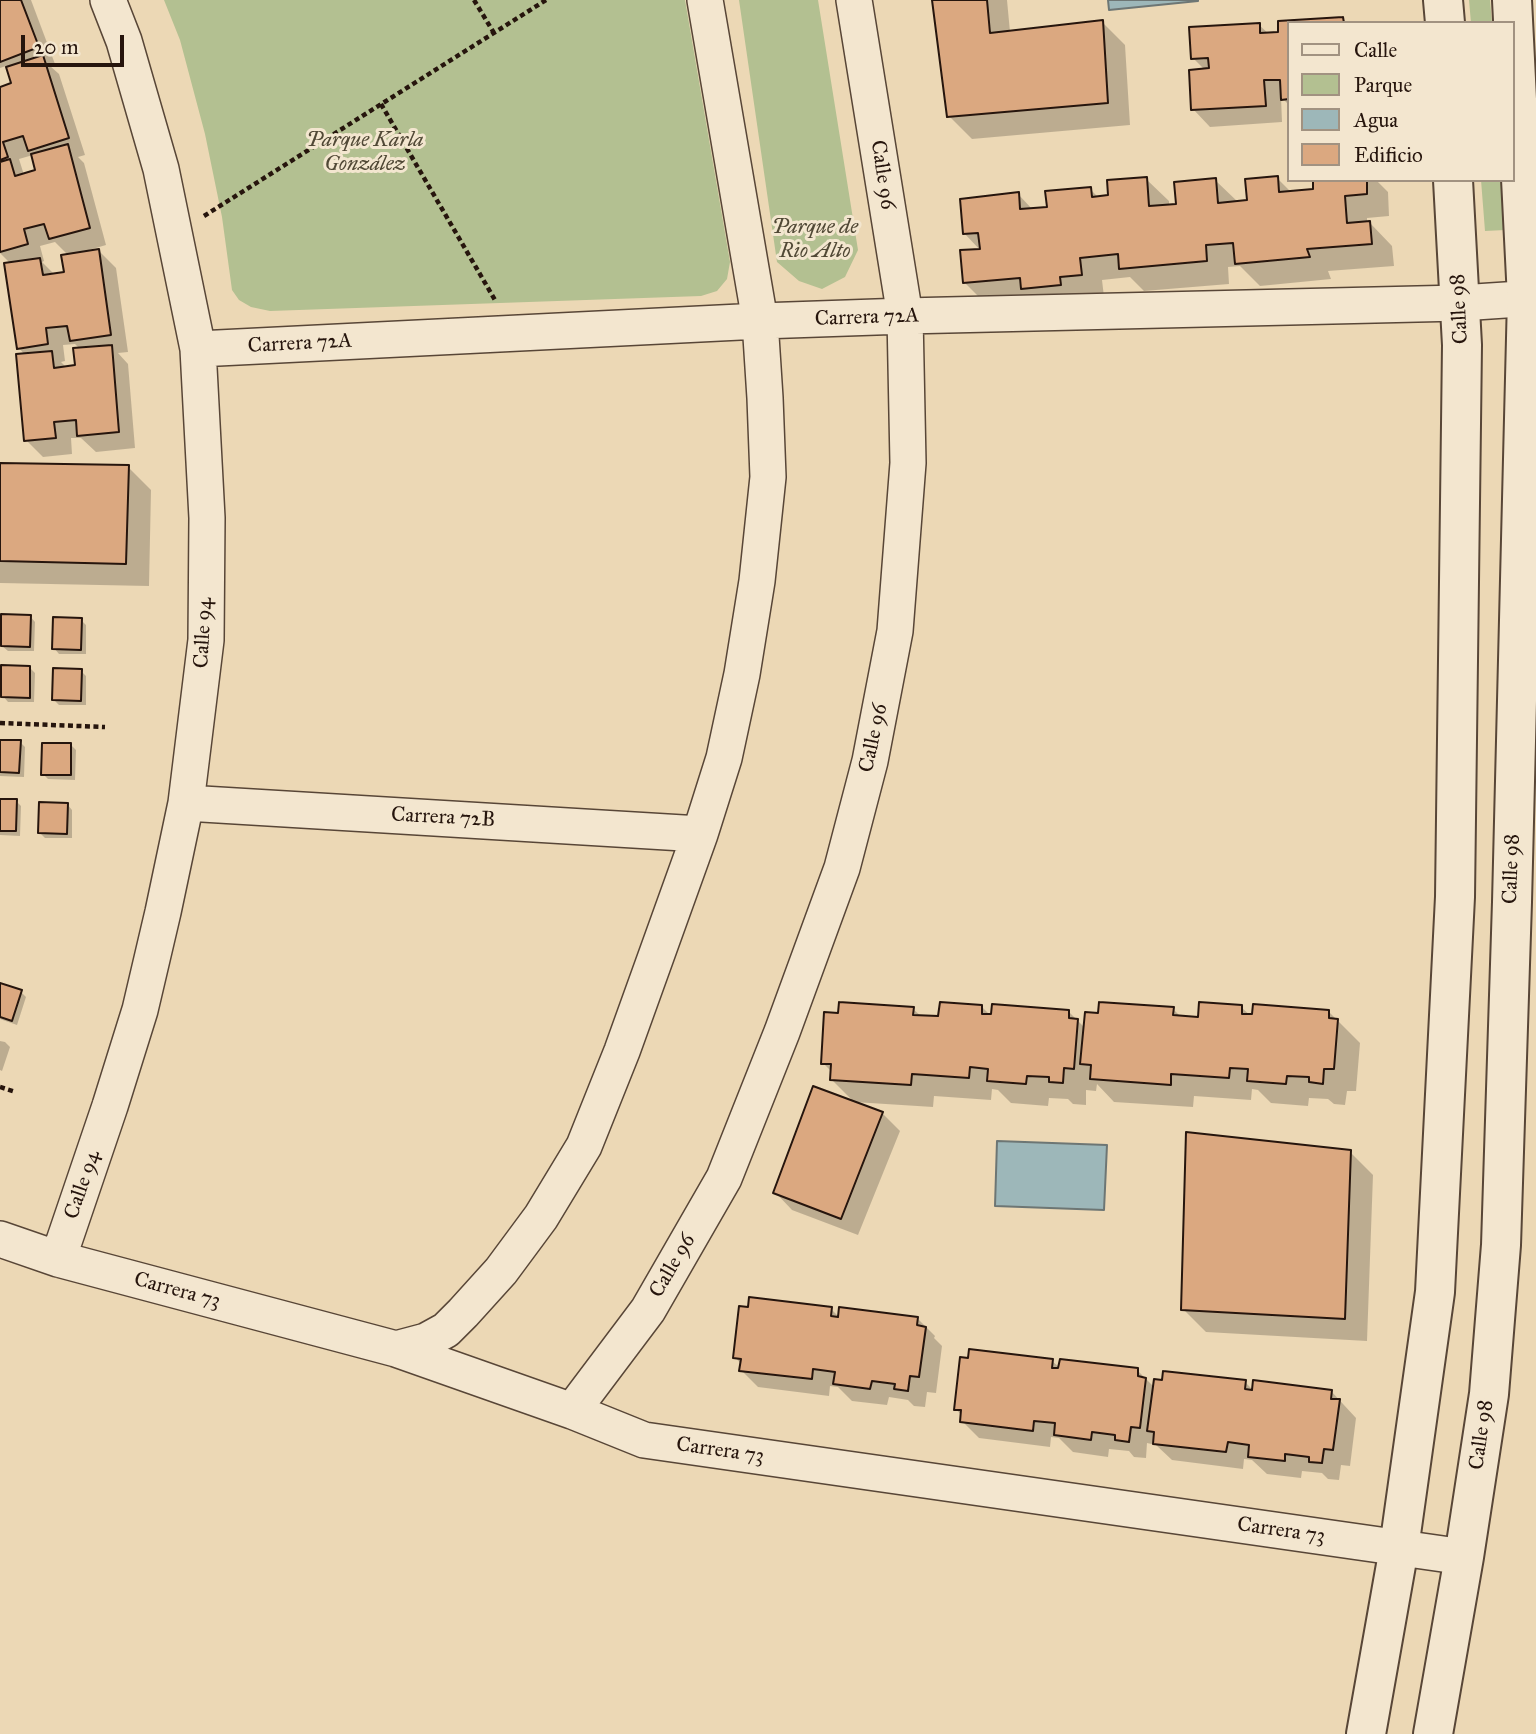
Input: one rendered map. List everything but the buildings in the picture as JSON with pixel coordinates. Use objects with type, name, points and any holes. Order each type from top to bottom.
[{"type":"street","name":"Calle 94","points":[[58,1259],[140,1010],[186,803],[206,640],[207,518],[198,349],[161,169],[124,41],[108,0]]},
{"type":"street","points":[[396,1349],[426,1341],[446,1330],[502,1271],[541,1217],[584,1146],[622,1051],[700,834],[724,758],[742,674],[757,581],[768,477],[760,321],[705,0]]},
{"type":"street","name":"Calle 96","points":[[572,1411],[648,1310],[724,1178],[782,1032],[842,868],[870,761],[895,631],[908,463],[905,316],[854,0]]},
{"type":"street","points":[[1443,0],[1445,21]]},
{"type":"street","name":"Calle 98","points":[[1512,0],[1513,21]]},
{"type":"street","name":"Calle 98","points":[[1433,1734],[1489,1394],[1500,1245],[1531,298],[1515,47]]},
{"type":"street","name":"Calle 98","points":[[1366,1734],[1399,1548],[1435,1292],[1455,897],[1462,345],[1453,182]]},
{"type":"street","name":"Carrera 72A","points":[[198,349],[760,321],[1460,303],[1531,298]]},
{"type":"street","name":"Carrera 72B","points":[[186,803],[700,834]]},
{"type":"street","name":"Carrera 73","points":[[0,1239],[58,1259],[396,1349],[572,1411],[644,1440],[1464,1557]]},
{"type":"path","points":[[474,0],[494,33]]},
{"type":"path","points":[[174,235],[546,0]]},
{"type":"path","points":[[382,104],[514,333]]},
{"type":"path","points":[[0,723],[105,727]]},
{"type":"path","points":[[0,1087],[16,1092]]},
{"type":"green space","name":"Parque Karla González","points":[[164,0],[685,0],[730,262],[727,279],[717,291],[701,296],[270,311],[251,307],[239,300],[232,290],[222,217],[205,134],[180,40]]},
{"type":"green space","name":"Parque de Rio Alto","points":[[739,0],[818,0],[858,250],[845,277],[822,289],[799,281],[777,262]]},
{"type":"green space","points":[[1469,0],[1490,0],[1492,21],[1471,21]]},
{"type":"green space","points":[[1481,182],[1502,182],[1505,230],[1485,231]]},
{"type":"water","points":[[1108,0],[1198,0],[1198,1],[1109,10]]},
{"type":"water","points":[[997,1141],[1107,1145],[1104,1210],[995,1206]]}]
